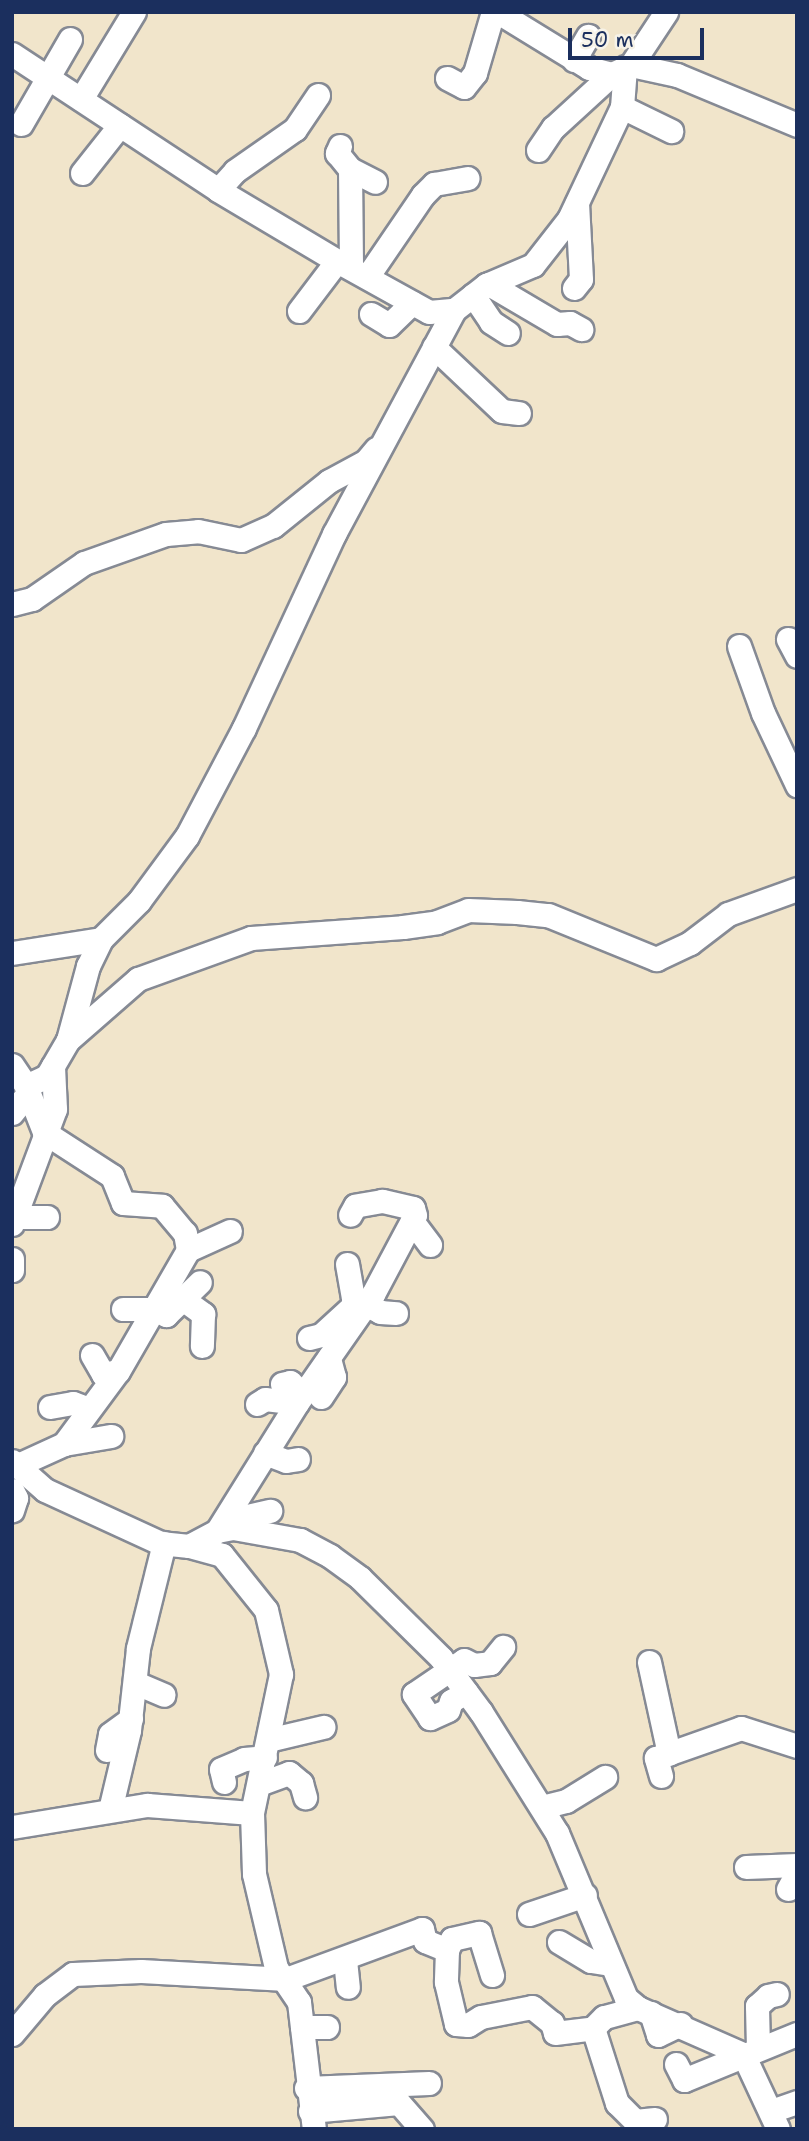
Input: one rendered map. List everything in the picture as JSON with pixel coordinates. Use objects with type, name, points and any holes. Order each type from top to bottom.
[{"type":"street","points":[[81,99],[134,12]]},
{"type":"street","points":[[447,78],[464,87],[475,73],[495,12],[575,60],[677,75],[797,125]]},
{"type":"street","points":[[538,150],[553,128],[623,69],[666,12]]},
{"type":"street","points":[[575,60],[588,36]]},
{"type":"street","points":[[21,124],[70,39]]},
{"type":"street","points":[[12,54],[218,190],[352,269],[429,312],[454,310]]},
{"type":"street","points":[[12,1113],[28,1089],[47,1076],[68,1040],[88,966],[101,939],[139,901],[187,836],[244,728],[334,534],[396,425],[454,310],[481,289],[533,265],[577,203],[622,107],[623,69]]},
{"type":"street","points":[[218,190],[235,171],[295,129],[318,95]]},
{"type":"street","points":[[622,107],[671,131]]},
{"type":"street","points":[[82,173],[120,125]]},
{"type":"street","points":[[340,146],[337,153],[350,169],[375,183]]},
{"type":"street","points":[[350,169],[352,269]]},
{"type":"street","points":[[299,311],[352,269],[434,184],[467,178]]},
{"type":"street","points":[[574,288],[581,279],[577,203]]},
{"type":"street","points":[[481,289],[557,324],[570,323],[581,329]]},
{"type":"street","points":[[481,289],[491,322],[508,333]]},
{"type":"street","points":[[371,314],[389,325],[412,303]]},
{"type":"street","points":[[434,347],[502,411],[519,413]]},
{"type":"street","points":[[12,604],[32,599],[84,563],[166,534],[198,531],[241,540],[273,526],[329,481],[366,461],[396,425]]},
{"type":"street","points":[[739,646],[762,713],[797,785]]},
{"type":"street","points":[[68,1040],[138,979],[251,938],[402,927],[437,922],[468,910],[517,912],[548,915],[656,958],[690,943],[728,914],[797,889]]},
{"type":"street","points":[[12,953],[101,939]]},
{"type":"street","points":[[12,1065],[28,1089],[44,1132],[112,1176],[123,1203],[162,1206],[185,1233],[187,1250],[156,1309],[118,1371],[64,1444]]},
{"type":"street","points":[[47,1217],[15,1221],[44,1132],[55,1109],[53,1066]]},
{"type":"street","points":[[249,1588],[242,1569],[242,1516],[265,1453],[307,1398],[412,1221],[413,1208],[382,1201],[355,1206],[350,1214]]},
{"type":"street","points":[[412,1221],[430,1245]]},
{"type":"street","points":[[187,1250],[230,1231]]},
{"type":"street","points":[[12,1259],[12,1270]]},
{"type":"street","points":[[347,1264],[350,1289],[362,1303],[380,1312],[396,1313]]},
{"type":"street","points":[[123,1309],[156,1309],[166,1315],[200,1282]]},
{"type":"street","points":[[184,1300],[203,1314],[202,1346]]},
{"type":"street","points":[[309,1338],[321,1335],[362,1303]]},
{"type":"street","points":[[92,1355],[103,1374],[118,1371]]},
{"type":"street","points":[[282,1384],[290,1382],[307,1398]]},
{"type":"street","points":[[257,1404],[265,1399],[307,1398]]},
{"type":"street","points":[[50,1407],[73,1403],[89,1409]]},
{"type":"street","points":[[111,1436],[64,1444],[15,1463],[45,1490],[164,1543],[190,1546],[222,1555],[266,1610],[281,1674],[253,1814],[254,1874],[276,1968],[286,1979],[299,2002],[306,2088],[312,2120],[392,2094]]},
{"type":"street","points":[[265,1453],[286,1461],[298,1459]]},
{"type":"street","points":[[12,1490],[16,1498],[12,1510]]},
{"type":"street","points":[[190,1546],[242,1516],[270,1511]]},
{"type":"street","points":[[242,1516],[300,1540],[330,1556],[385,1602],[450,1670],[522,1783],[542,1807],[560,1840],[626,1998],[645,2011],[751,2051]]},
{"type":"street","points":[[110,1810],[131,1719],[138,1648],[164,1543]]},
{"type":"street","points":[[466,1692],[438,1718],[424,1714],[414,1694],[464,1660],[474,1665],[490,1663],[503,1647]]},
{"type":"street","points":[[649,1662],[670,1754]]},
{"type":"street","points":[[135,1683],[164,1695]]},
{"type":"street","points":[[107,1750],[110,1734],[131,1719]]},
{"type":"street","points":[[223,1782],[221,1769],[323,1727]]},
{"type":"street","points":[[661,1776],[656,1758],[741,1728],[797,1746]]},
{"type":"street","points":[[259,1784],[289,1773],[301,1783],[305,1797]]},
{"type":"street","points":[[542,1807],[569,1800],[605,1777]]},
{"type":"street","points":[[560,1840],[559,1824],[569,1800]]},
{"type":"street","points":[[12,1827],[147,1805],[253,1814]]},
{"type":"street","points":[[746,1867],[797,1865]]},
{"type":"street","points":[[529,1914],[585,1895]]},
{"type":"street","points":[[12,2034],[45,1995],[73,1975],[141,1971],[286,1979],[345,1960],[422,1929],[425,1941],[447,1950]]},
{"type":"street","points":[[492,1975],[479,1933],[452,1939],[447,1950],[446,1982],[456,2024],[468,2025],[481,2017],[532,2007],[542,2012],[555,2033],[593,2028],[604,2017],[645,2011]]},
{"type":"street","points":[[559,1942],[591,1961],[610,1964]]},
{"type":"street","points":[[345,1960],[348,1987]]},
{"type":"street","points":[[777,1994],[768,1996],[757,2006],[751,2051],[774,2120],[797,2102]]},
{"type":"street","points":[[302,2027],[327,2027]]},
{"type":"street","points":[[593,2028],[617,2103],[635,2121],[655,2119]]},
{"type":"street","points":[[676,2064],[684,2080],[797,2034]]},
{"type":"street","points":[[306,2088],[392,2094],[422,2129]]}]
